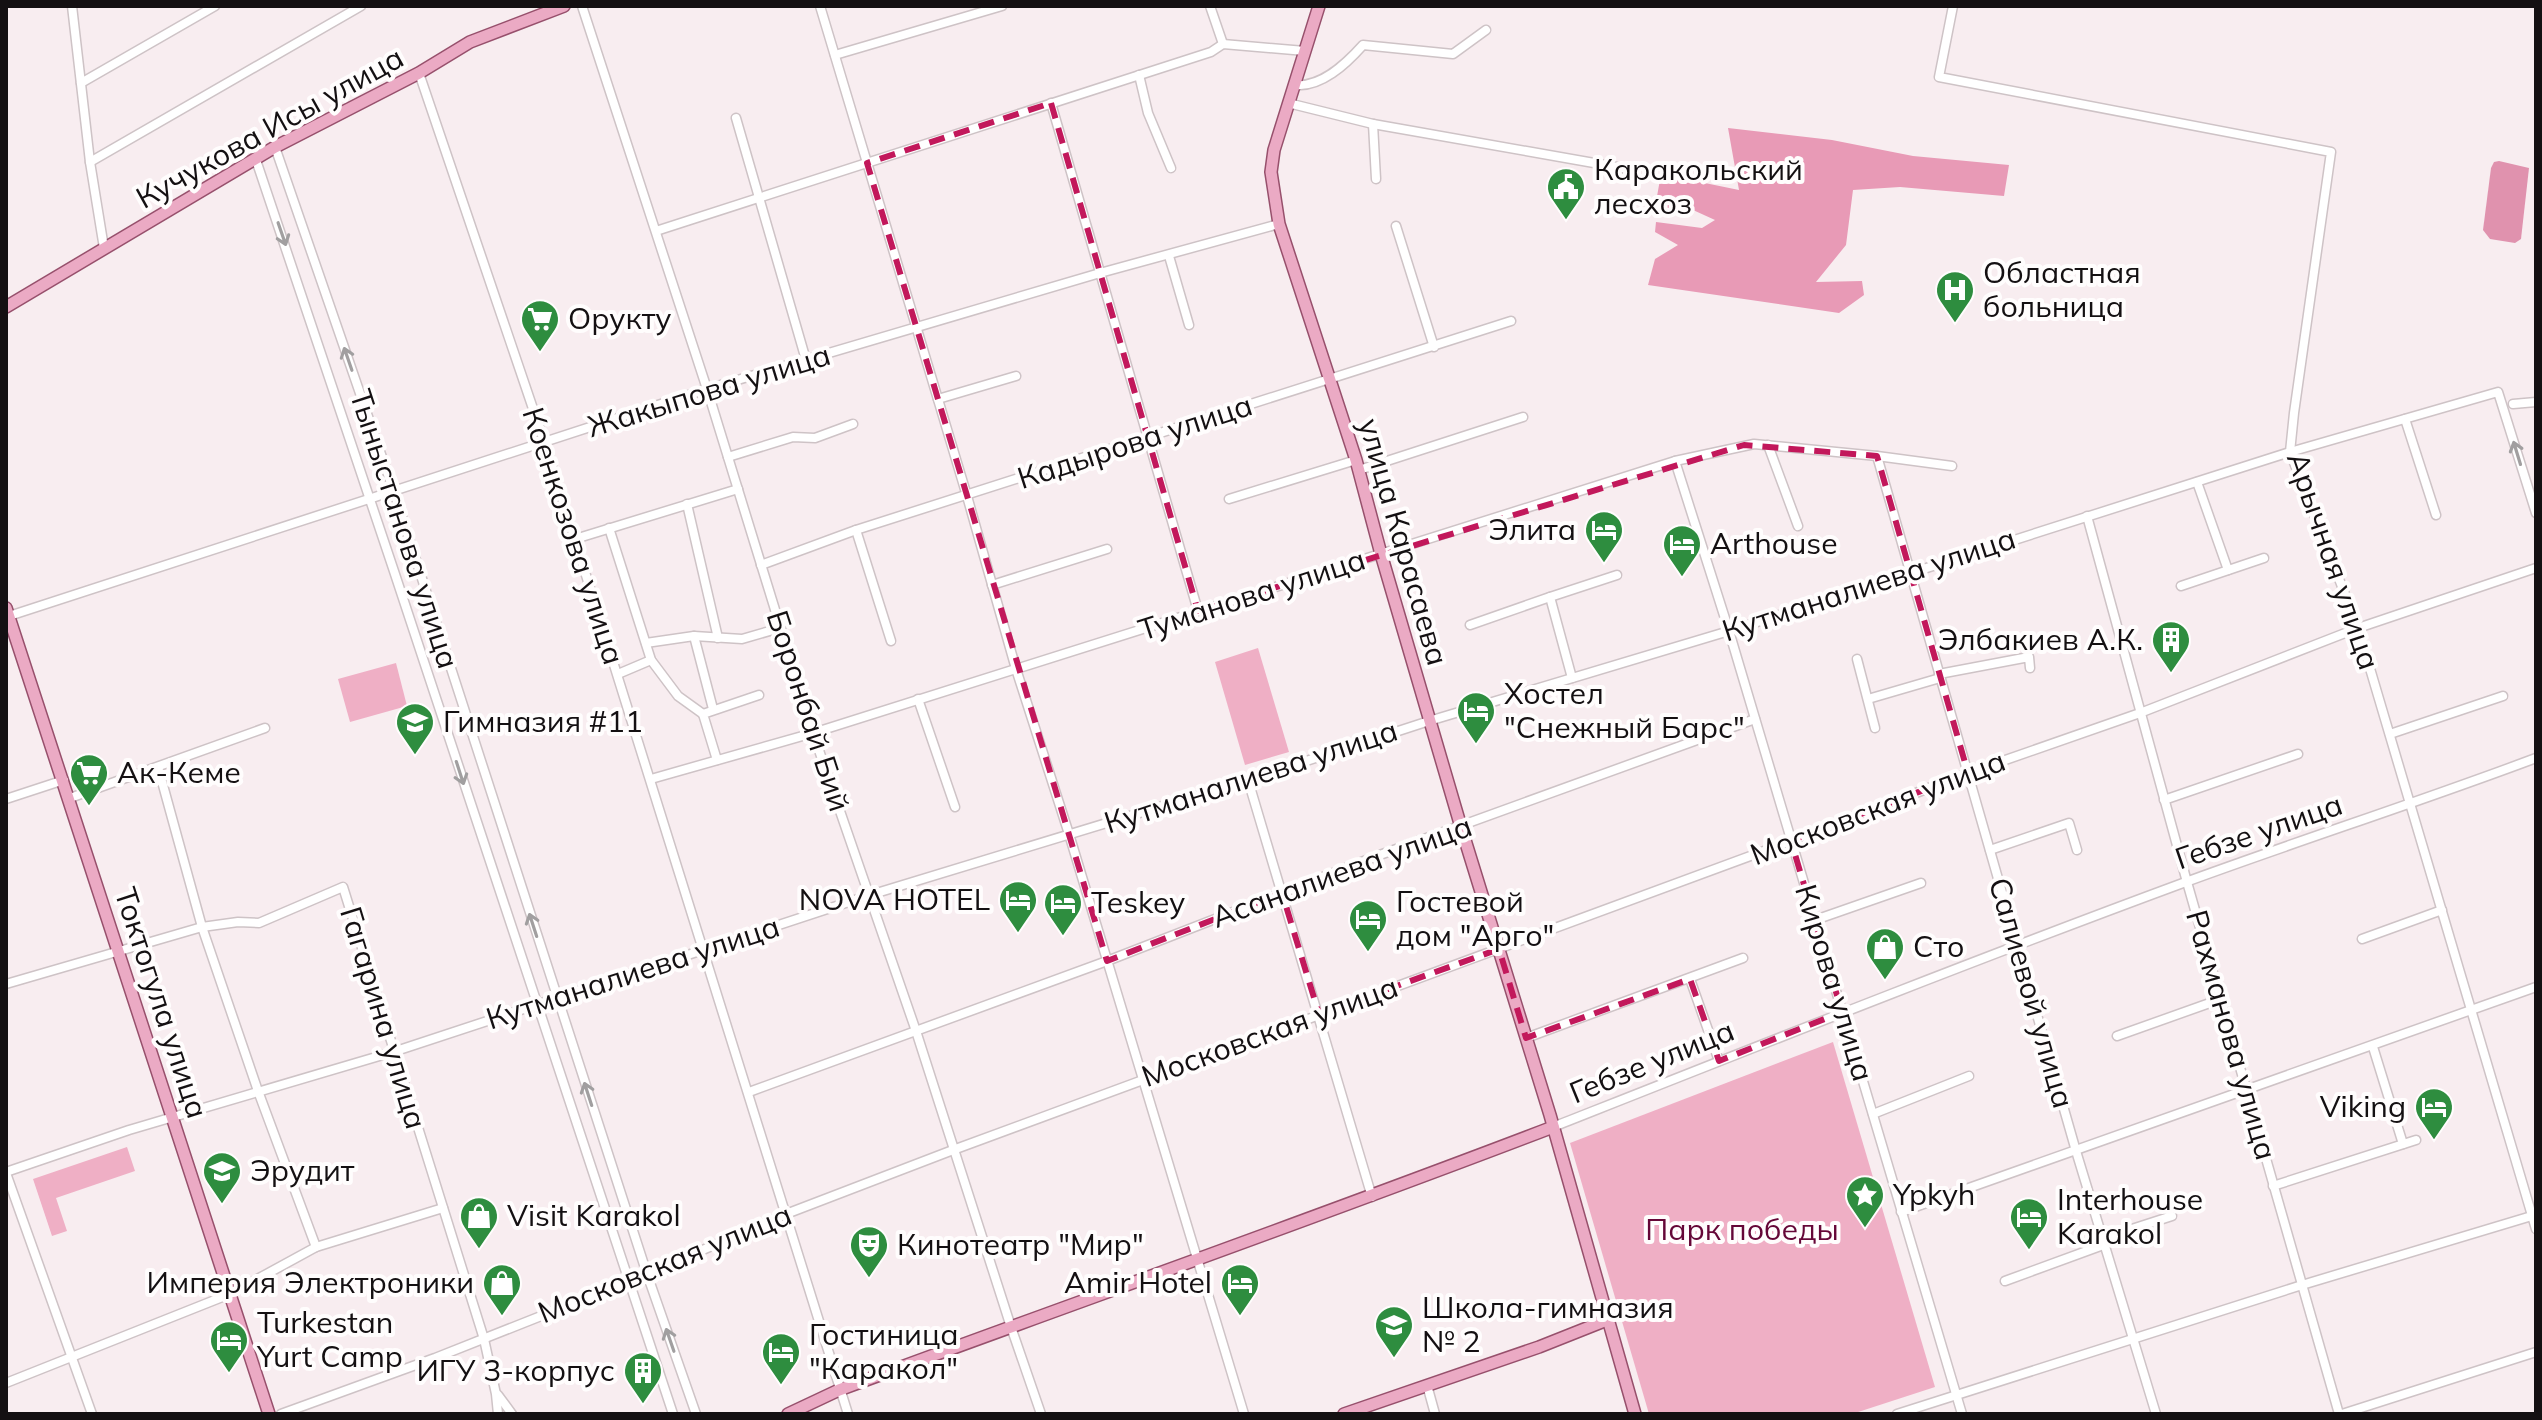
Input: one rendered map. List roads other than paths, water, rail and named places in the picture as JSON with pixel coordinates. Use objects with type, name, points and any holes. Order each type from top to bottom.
[{"type":"main road","name":"Кучукова Исы улица","points":[[6,307],[275,147],[419,73],[470,42],[564,6]]},
{"type":"main road","name":"улица Карасаева","points":[[1319,6],[1278,132],[1271,172],[1279,224],[1357,465],[1429,721],[1553,1127],[1635,1414]]},
{"type":"main road","name":"Токтогула улица","points":[[7,613],[269,1414]]},
{"type":"main road","name":"Гебзе улица","points":[[788,1414],[839,1390],[1372,1197],[1553,1127]]},
{"type":"main road","points":[[1344,1414],[1539,1347],[1607,1320]]},
{"type":"street","points":[[72,6],[90,162],[104,248]]},
{"type":"street","points":[[81,83],[215,6]]},
{"type":"street","points":[[90,162],[361,6]]},
{"type":"street","name":"Боронбай Бий","points":[[582,6],[707,389],[813,733],[916,1031],[1041,1414]]},
{"type":"street","points":[[820,6],[1016,669],[1244,1414]]},
{"type":"street","points":[[835,55],[1002,6]]},
{"type":"street","points":[[1210,6],[1223,44]]},
{"type":"street","name":"Арычная улица","points":[[1953,6],[1939,77],[2331,152],[2290,452],[2358,628],[2536,1229]]},
{"type":"street","points":[[1294,85],[1311,85],[1323,79],[1363,45],[1453,54],[1486,30]]},
{"type":"street","points":[[656,231],[1211,52],[1223,44],[1305,51]]},
{"type":"street","name":"Коенкозова улица","points":[[419,73],[545,444],[848,1414]]},
{"type":"street","points":[[1139,75],[1148,113],[1171,168]]},
{"type":"street","points":[[1051,103],[1198,611]]},
{"type":"street","points":[[1288,103],[1373,124],[1628,169]]},
{"type":"street","points":[[736,118],[806,360]]},
{"type":"street","points":[[1373,124],[1376,179]]},
{"type":"street","name":"Тыныстанова улица","points":[[275,147],[393,489],[647,1274],[696,1414]]},
{"type":"street","name":"Тыныстанова улица","points":[[256,160],[371,497],[536,1006],[673,1414]]},
{"type":"street","name":"Жакыпова улица","points":[[7,613],[393,489],[545,444],[707,389],[1100,273],[1279,224]]},
{"type":"street","points":[[1396,226],[1434,347]]},
{"type":"street","points":[[1169,256],[1189,325]]},
{"type":"street","name":"Кадырова улица","points":[[761,565],[856,530],[1511,321]]},
{"type":"street","points":[[938,399],[1016,376]]},
{"type":"street","name":"Кутманалиева улица","points":[[6,1172],[172,1117],[393,1052],[870,895],[1729,631],[2290,452],[2498,392],[2536,513]]},
{"type":"street","points":[[2513,404],[2536,402]]},
{"type":"street","points":[[1229,499],[1523,417]]},
{"type":"street","points":[[2405,419],[2436,515]]},
{"type":"street","points":[[728,457],[793,437],[815,438],[853,424]]},
{"type":"street","name":"Туманова улица","points":[[651,779],[813,733],[1675,461],[1744,445],[1768,445],[1952,466]]},
{"type":"street","points":[[1768,445],[1798,526]]},
{"type":"street","name":"Салиевой улица","points":[[1877,456],[2076,1151],[2156,1414]]},
{"type":"street","name":"Кирова улица","points":[[1675,461],[1729,631],[1962,1414]]},
{"type":"street","points":[[2197,482],[2228,570]]},
{"type":"street","points":[[575,539],[738,489]]},
{"type":"street","points":[[687,504],[718,638]]},
{"type":"street","name":"Рахманова улица","points":[[2087,516],[2187,882],[2341,1414]]},
{"type":"street","points":[[609,528],[651,660],[678,696],[703,714],[717,760]]},
{"type":"street","points":[[856,530],[891,641]]},
{"type":"street","points":[[992,585],[1107,549]]},
{"type":"street","points":[[2181,586],[2264,558]]},
{"type":"street","name":"Московская улица","points":[[281,1414],[484,1339],[628,1282],[786,1214],[953,1150],[1968,773],[2140,713],[2358,628],[2536,568]]},
{"type":"street","points":[[1470,625],[1617,575]]},
{"type":"street","points":[[1550,597],[1572,678]]},
{"type":"street","points":[[646,643],[694,636],[742,639],[780,628]]},
{"type":"street","points":[[694,636],[713,709]]},
{"type":"street","points":[[1868,699],[1940,676],[2029,657],[2030,668]]},
{"type":"street","points":[[1857,659],[1875,728]]},
{"type":"street","points":[[618,674],[651,660]]},
{"type":"street","points":[[703,714],[759,695]]},
{"type":"street","points":[[2390,734],[2503,696]]},
{"type":"street","points":[[918,699],[955,807]]},
{"type":"street","name":"Асаналиева улица","points":[[749,1092],[1755,719]]},
{"type":"street","points":[[70,798],[265,728]]},
{"type":"street","points":[[2164,800],[2298,754]]},
{"type":"street","name":"Гебзе улица","points":[[1553,1127],[2018,945],[2536,758]]},
{"type":"street","points":[[158,767],[202,927],[316,1247]]},
{"type":"street","points":[[6,799],[64,780]]},
{"type":"street","points":[[1248,780],[1372,1197]]},
{"type":"street","points":[[1990,850],[2069,823],[2077,850]]},
{"type":"street","points":[[1815,920],[1921,883]]},
{"type":"street","name":"Гагарина улица","points":[[6,984],[202,927],[238,922],[259,923],[343,887],[484,1339],[498,1414]]},
{"type":"street","points":[[2362,939],[2442,910]]},
{"type":"street","points":[[1526,1038],[1743,958]]},
{"type":"street","points":[[1690,979],[1719,1061]]},
{"type":"street","points":[[1901,1212],[2536,987]]},
{"type":"street","points":[[2117,1036],[2221,999]]},
{"type":"street","points":[[2373,1047],[2403,1144]]},
{"type":"street","points":[[1873,1114],[1969,1076]]},
{"type":"street","points":[[2273,1186],[2416,1140]]},
{"type":"street","points":[[6,1172],[92,1414]]},
{"type":"street","points":[[6,1383],[230,1294],[316,1247],[443,1208]]},
{"type":"street","points":[[2005,1281],[2172,1216]]},
{"type":"street","points":[[1897,1414],[2302,1285],[2534,1216]]},
{"type":"street","points":[[2341,1414],[2536,1352]]},
{"type":"street","points":[[1427,1385],[1435,1414]]},
{"type":"street","name":"Гагарина улица","points":[[496,1394],[512,1414]]},
{"type":"place","name":"Каракольский лесхоз","points":[[1566,221]]},
{"type":"place","name":"Областная больница","points":[[1955,324]]},
{"type":"place","name":"Орукту","points":[[540,353]]},
{"type":"place","name":"Элита","points":[[1604,564]]},
{"type":"place","name":"Arthouse","points":[[1682,578]]},
{"type":"place","name":"Элбакиев А.К.","points":[[2171,674]]},
{"type":"place","name":"Хостел \"Снежный Барс\"","points":[[1476,745]]},
{"type":"place","name":"Гимназия #11","points":[[415,756]]},
{"type":"place","name":"Ак-Кеме","points":[[89,807]]},
{"type":"place","name":"NOVA HOTEL","points":[[1018,934]]},
{"type":"place","name":"Teskey","points":[[1063,937]]},
{"type":"place","name":"Гостевой дом \"Арго\"","points":[[1368,953]]},
{"type":"place","name":"Сто","points":[[1885,981]]},
{"type":"place","name":"Viking","points":[[2434,1141]]},
{"type":"place","name":"Эрудит","points":[[222,1205]]},
{"type":"place","name":"Ypkyh","points":[[1865,1229]]},
{"type":"place","name":"Visit Karakol","points":[[479,1250]]},
{"type":"place","name":"Interhouse Karakol","points":[[2029,1251]]},
{"type":"place","name":"Кинотеатр \"Мир\"","points":[[869,1279]]},
{"type":"place","name":"Империя Электроники","points":[[502,1317]]},
{"type":"place","name":"Amir Hotel","points":[[1240,1317]]},
{"type":"place","name":"Школа-гимназия № 2","points":[[1394,1359]]},
{"type":"place","name":"Turkestan Yurt Camp","points":[[229,1374]]},
{"type":"place","name":"Гостиница \"Каракол\"","points":[[781,1386]]},
{"type":"place","name":"ИГУ 3-корпус","points":[[643,1405]]},
{"type":"park label","name":"Парк победы","points":[[1742,1230]]}]
